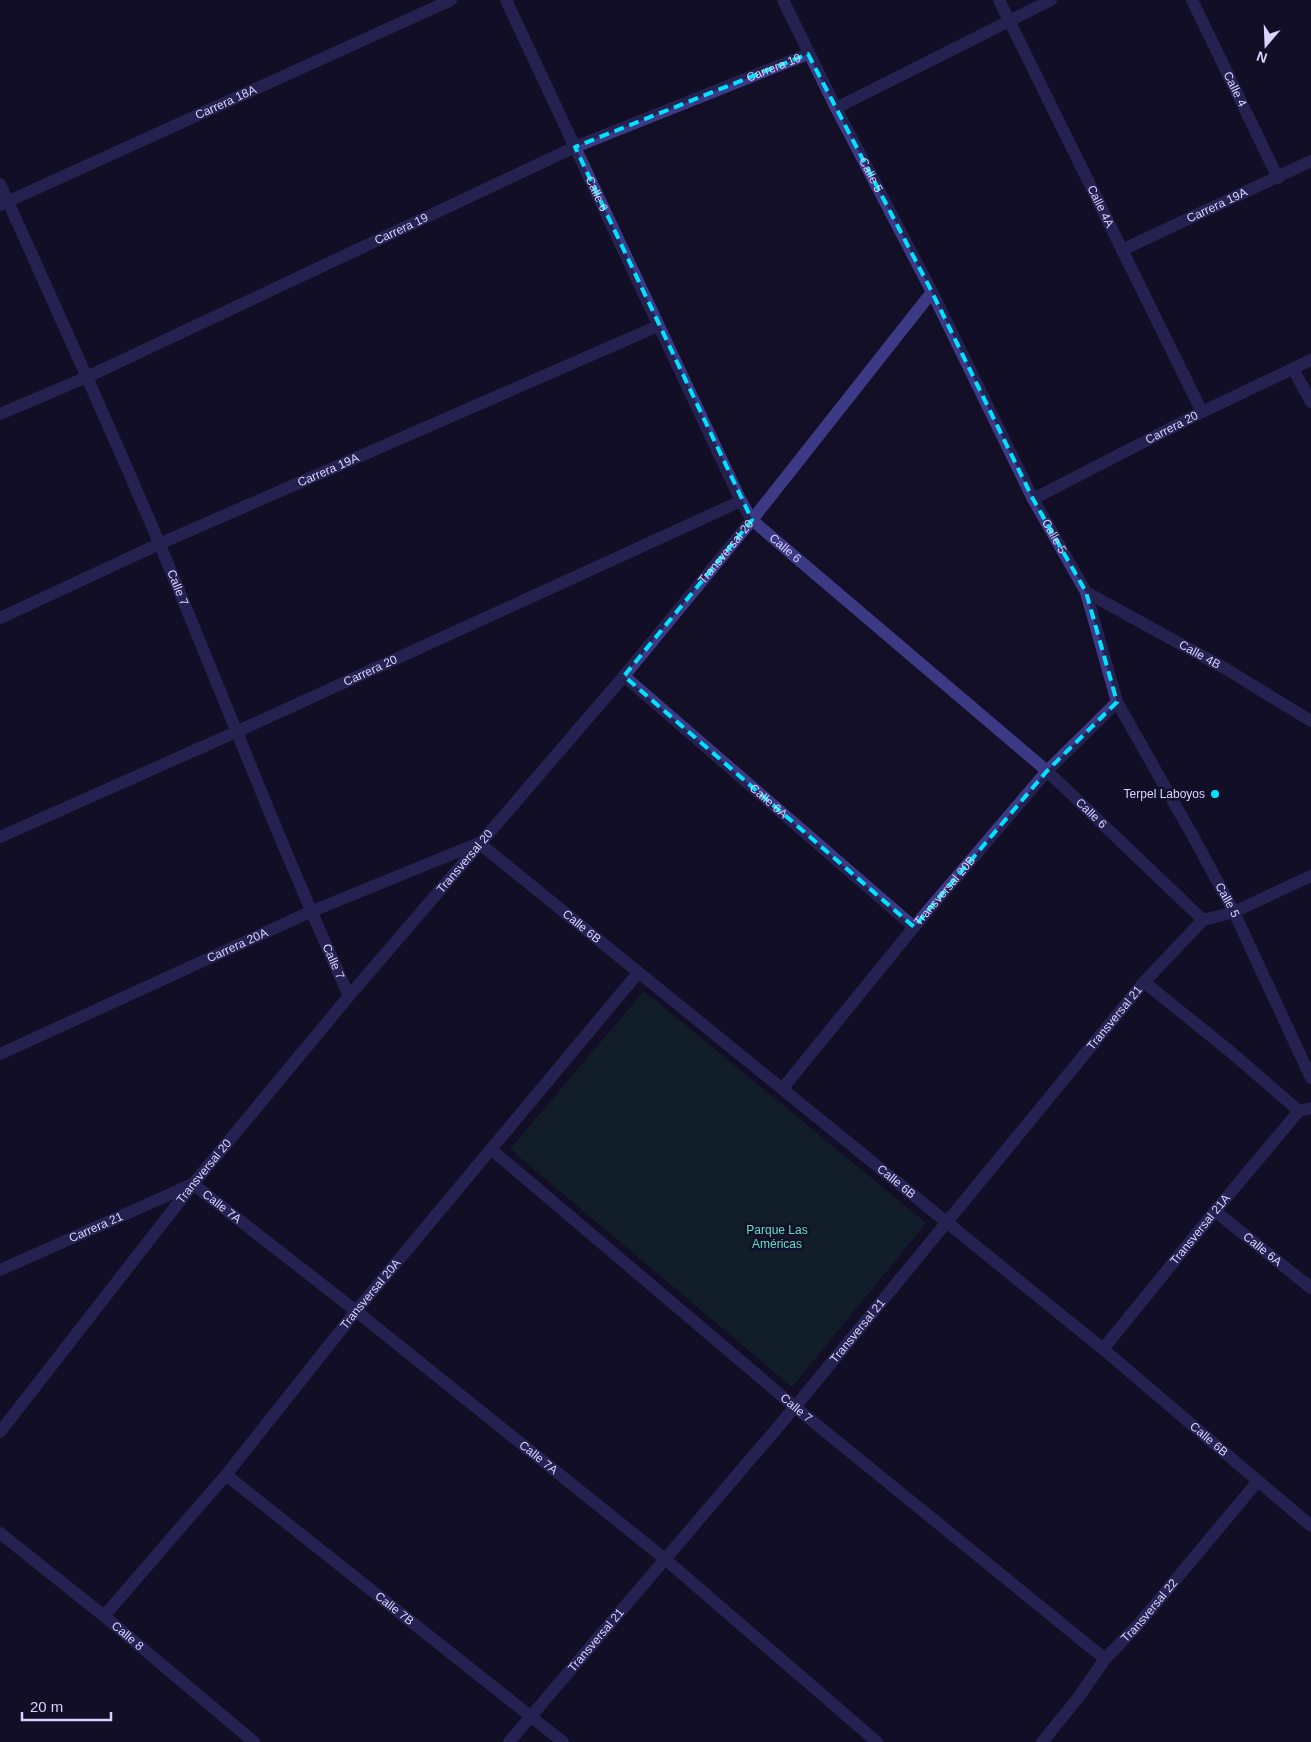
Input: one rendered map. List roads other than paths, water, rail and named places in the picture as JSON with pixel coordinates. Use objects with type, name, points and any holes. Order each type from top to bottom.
[{"type":"street","name":"Carrera 18A","points":[[4,203],[451,0]]},
{"type":"street","name":"Calle 6","points":[[506,0],[658,326],[741,501],[752,520],[1047,771],[1203,920]]},
{"type":"street","name":"Calle 5","points":[[783,0],[808,54],[932,292],[1034,499],[1086,592],[1118,702],[1234,912],[1311,1078]]},
{"type":"street","name":"Calle 4A","points":[[998,0],[1202,412]]},
{"type":"street","points":[[836,108],[1052,0]]},
{"type":"street","name":"Calle 4","points":[[1192,0],[1278,178]]},
{"type":"street","name":"Carrera 19","points":[[0,414],[87,377],[575,147],[808,54]]},
{"type":"street","name":"Carrera 19A","points":[[1122,250],[1311,161]]},
{"type":"street","name":"Calle 7","points":[[0,184],[4,203],[87,377],[160,544],[310,912],[349,996]]},
{"type":"street","name":"Transversal 20","points":[[0,1432],[193,1184],[349,996],[624,676],[752,520],[932,292]]},
{"type":"street","name":"Carrera 19A","points":[[0,618],[160,544],[658,326]]},
{"type":"street","name":"Carrera 20","points":[[1034,499],[1202,412],[1311,360]]},
{"type":"street","points":[[1293,369],[1311,402]]},
{"type":"street","name":"Carrera 20","points":[[0,838],[741,501]]},
{"type":"street","name":"Calle 4B","points":[[1086,592],[1226,670],[1311,721]]},
{"type":"street","name":"Calle 6A","points":[[624,676],[914,928]]},
{"type":"street","name":"Transversal 20B","points":[[783,1088],[914,928],[1047,771],[1118,702]]},
{"type":"street","name":"Carrera 20A","points":[[0,1054],[310,912],[479,843]]},
{"type":"street","name":"Calle 6B","points":[[479,843],[1103,1349],[1311,1526]]},
{"type":"street","points":[[1203,920],[1234,912],[1311,876]]},
{"type":"street","name":"Transversal 21","points":[[510,1742],[531,1715],[795,1407],[1144,982],[1203,920]]},
{"type":"street","name":"Transversal 20A","points":[[104,1616],[226,1476],[356,1311],[638,973]]},
{"type":"street","points":[[1144,982],[1305,1110]]},
{"type":"street","name":"Transversal 21A","points":[[1103,1349],[1215,1211],[1305,1110]]},
{"type":"street","name":"Calle 7","points":[[492,1150],[795,1407],[1105,1659]]},
{"type":"street","name":"Carrera 21","points":[[0,1270],[193,1184]]},
{"type":"street","name":"Calle 7A","points":[[193,1184],[356,1311],[665,1559],[877,1742]]},
{"type":"street","name":"Calle 6A","points":[[1215,1211],[1311,1288]]},
{"type":"street","name":"Calle 7B","points":[[226,1476],[563,1742]]},
{"type":"street","name":"Transversal 22","points":[[1042,1742],[1078,1698],[1105,1659],[1137,1626],[1258,1481]]},
{"type":"street","name":"Calle 8","points":[[0,1533],[104,1616],[254,1742]]},
{"type":"place","name":"Terpel Laboyos","points":[[1215,794]]},
{"type":"park label","name":"Parque Las Américas","points":[[777,1237]]}]
